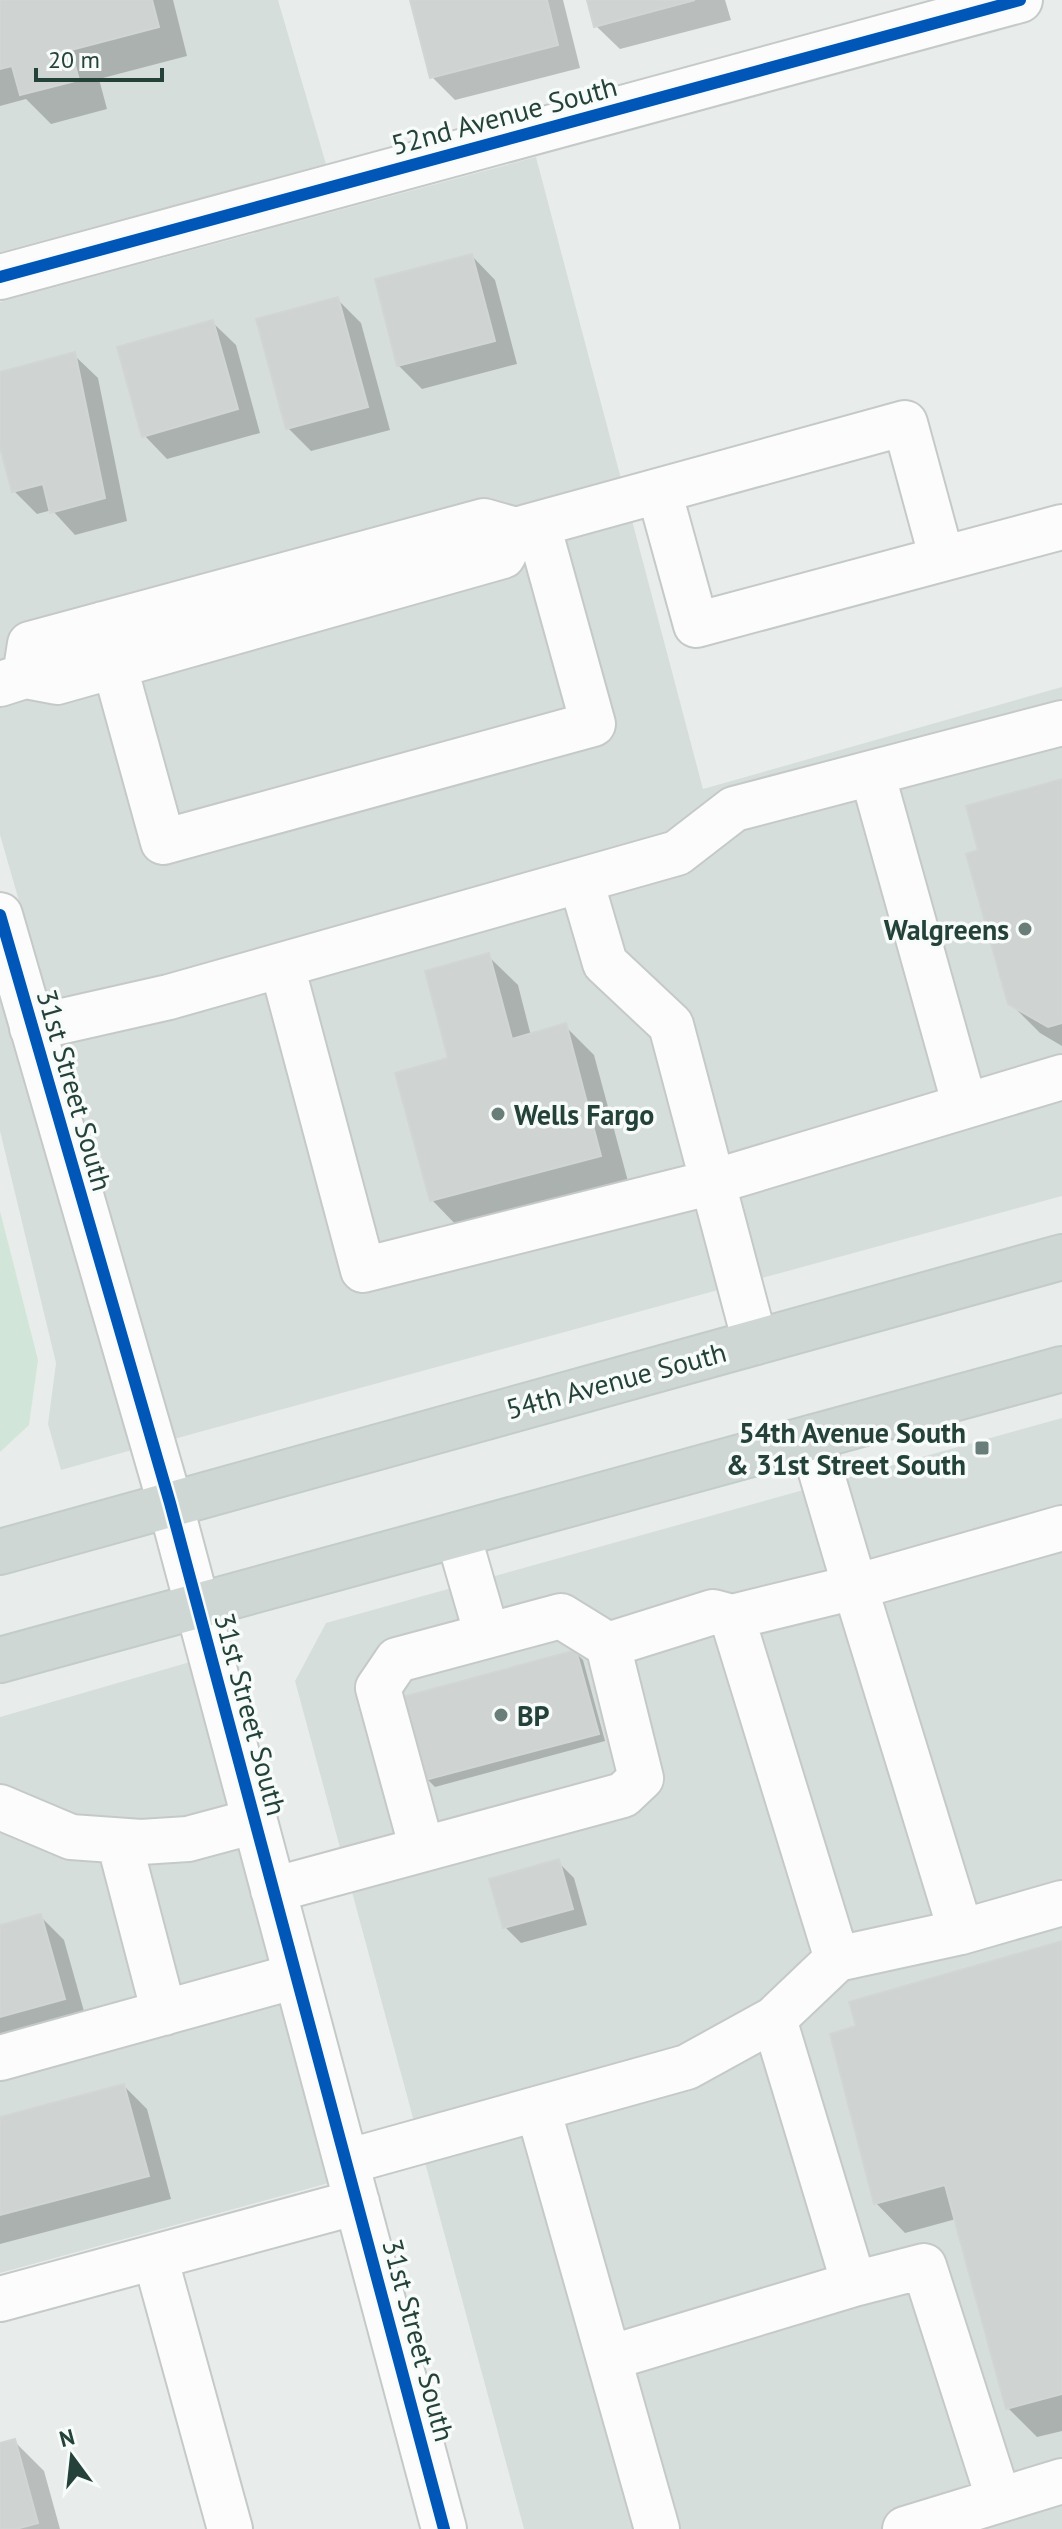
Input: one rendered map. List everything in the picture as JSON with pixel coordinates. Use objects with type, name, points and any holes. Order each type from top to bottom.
[{"type":"main road","name":"54th Avenue South","points":[[0,1552],[1062,1257]]},
{"type":"main road","points":[[0,1660],[1062,1369]]},
{"type":"street","name":"52nd Avenue South","points":[[0,277],[1020,0]]},
{"type":"street","points":[[527,528],[503,556],[57,682],[12,680],[30,644],[484,521],[527,528],[905,423],[942,559]]},
{"type":"street","points":[[659,491],[696,625],[1062,527]]},
{"type":"street","points":[[103,624],[163,842],[593,724],[527,528]]},
{"type":"street","points":[[32,1028],[169,997],[677,853],[734,809],[1062,723]]},
{"type":"street","points":[[872,773],[965,1106]]},
{"type":"street","points":[[581,881],[605,963],[671,1025],[755,1342]]},
{"type":"street","name":"31st Street South","points":[[0,915],[170,1503],[444,2529]]},
{"type":"street","points":[[282,966],[363,1270],[713,1182],[1062,1077]]},
{"type":"street","points":[[811,1438],[961,1932]]},
{"type":"street","points":[[608,1645],[713,1612],[732,1617],[855,1587],[1062,1528]]},
{"type":"street","points":[[458,1535],[487,1635]]},
{"type":"street","points":[[273,1890],[623,1795],[641,1778],[608,1645],[561,1616],[397,1660],[378,1688],[422,1849]]},
{"type":"street","points":[[732,1617],[837,1959]]},
{"type":"street","points":[[0,1807],[71,1837],[119,1841],[188,1839],[255,1821]]},
{"type":"street","points":[[119,1841],[164,2013]]},
{"type":"street","points":[[0,2299],[155,2257],[538,2109],[687,2067],[774,2019],[837,1959],[961,1932],[1062,1903]]},
{"type":"street","points":[[0,2058],[296,1976]]},
{"type":"street","points":[[774,2019],[854,2284]]},
{"type":"street","points":[[538,2109],[657,2529]]},
{"type":"street","points":[[155,2257],[230,2529]]},
{"type":"street","points":[[609,2358],[924,2266],[999,2500]]},
{"type":"street","points":[[905,2529],[1062,2481]]},
{"type":"shaded area","points":[[0,0],[278,0],[326,164],[0,252]]},
{"type":"shaded area","points":[[536,157],[703,789],[1062,687],[1062,1196],[174,1439],[0,835],[0,302]]},
{"type":"shaded area","points":[[0,997],[132,1450],[61,1470],[48,1424],[56,1363],[0,1131]]},
{"type":"shaded area","points":[[1062,1418],[1062,2529],[524,2529],[295,1681],[326,1623]]},
{"type":"shaded area","points":[[190,1662],[329,2183],[0,2273],[0,1717]]},
{"type":"green space","points":[[0,1211],[38,1360],[29,1425],[0,1452]]},
{"type":"building","points":[[0,0],[152,0],[159,27],[71,50],[79,80],[20,95],[12,66],[0,69]]},
{"type":"building","points":[[410,0],[547,0],[558,45],[430,78]]},
{"type":"building","points":[[587,0],[695,0],[594,27]]},
{"type":"building","points":[[472,254],[495,341],[397,366],[375,279]]},
{"type":"building","points":[[338,297],[368,407],[286,429],[256,319]]},
{"type":"building","points":[[213,320],[238,409],[142,437],[117,347]]},
{"type":"building","points":[[75,352],[105,498],[50,513],[43,484],[12,492],[0,447],[0,372]]},
{"type":"building","name":"Walgreens","points":[[1062,779],[1062,1023],[1048,1027],[1008,1004],[966,854],[978,850],[966,806]]},
{"type":"building","name":"Wells Fargo","points":[[489,953],[512,1039],[566,1023],[601,1156],[430,1201],[395,1073],[448,1058],[425,971]]},
{"type":"building","name":"BP","points":[[576,1650],[599,1734],[425,1780],[403,1697]]},
{"type":"building","points":[[559,1859],[573,1909],[503,1928],[489,1879]]},
{"type":"building","points":[[41,1914],[65,1999],[0,2017],[0,1925]]},
{"type":"building","points":[[1062,1941],[1062,2394],[1006,2409],[945,2185],[874,2204],[830,2034],[856,2026],[849,2002]]},
{"type":"building","points":[[124,2084],[149,2176],[0,2215],[0,2117]]},
{"type":"building","points":[[15,2439],[38,2523],[16,2529],[0,2529],[0,2443]]},
{"type":"cycle path","points":[[0,277],[1020,0]]},
{"type":"cycle path","points":[[0,915],[170,1503],[444,2529]]},
{"type":"place","name":"Walgreens","points":[[1025,929]]},
{"type":"place","name":"Wells Fargo","points":[[498,1114]]},
{"type":"place","name":"54th Avenue South & 31st Street South","points":[[982,1448]]},
{"type":"place","name":"BP","points":[[501,1715]]}]
